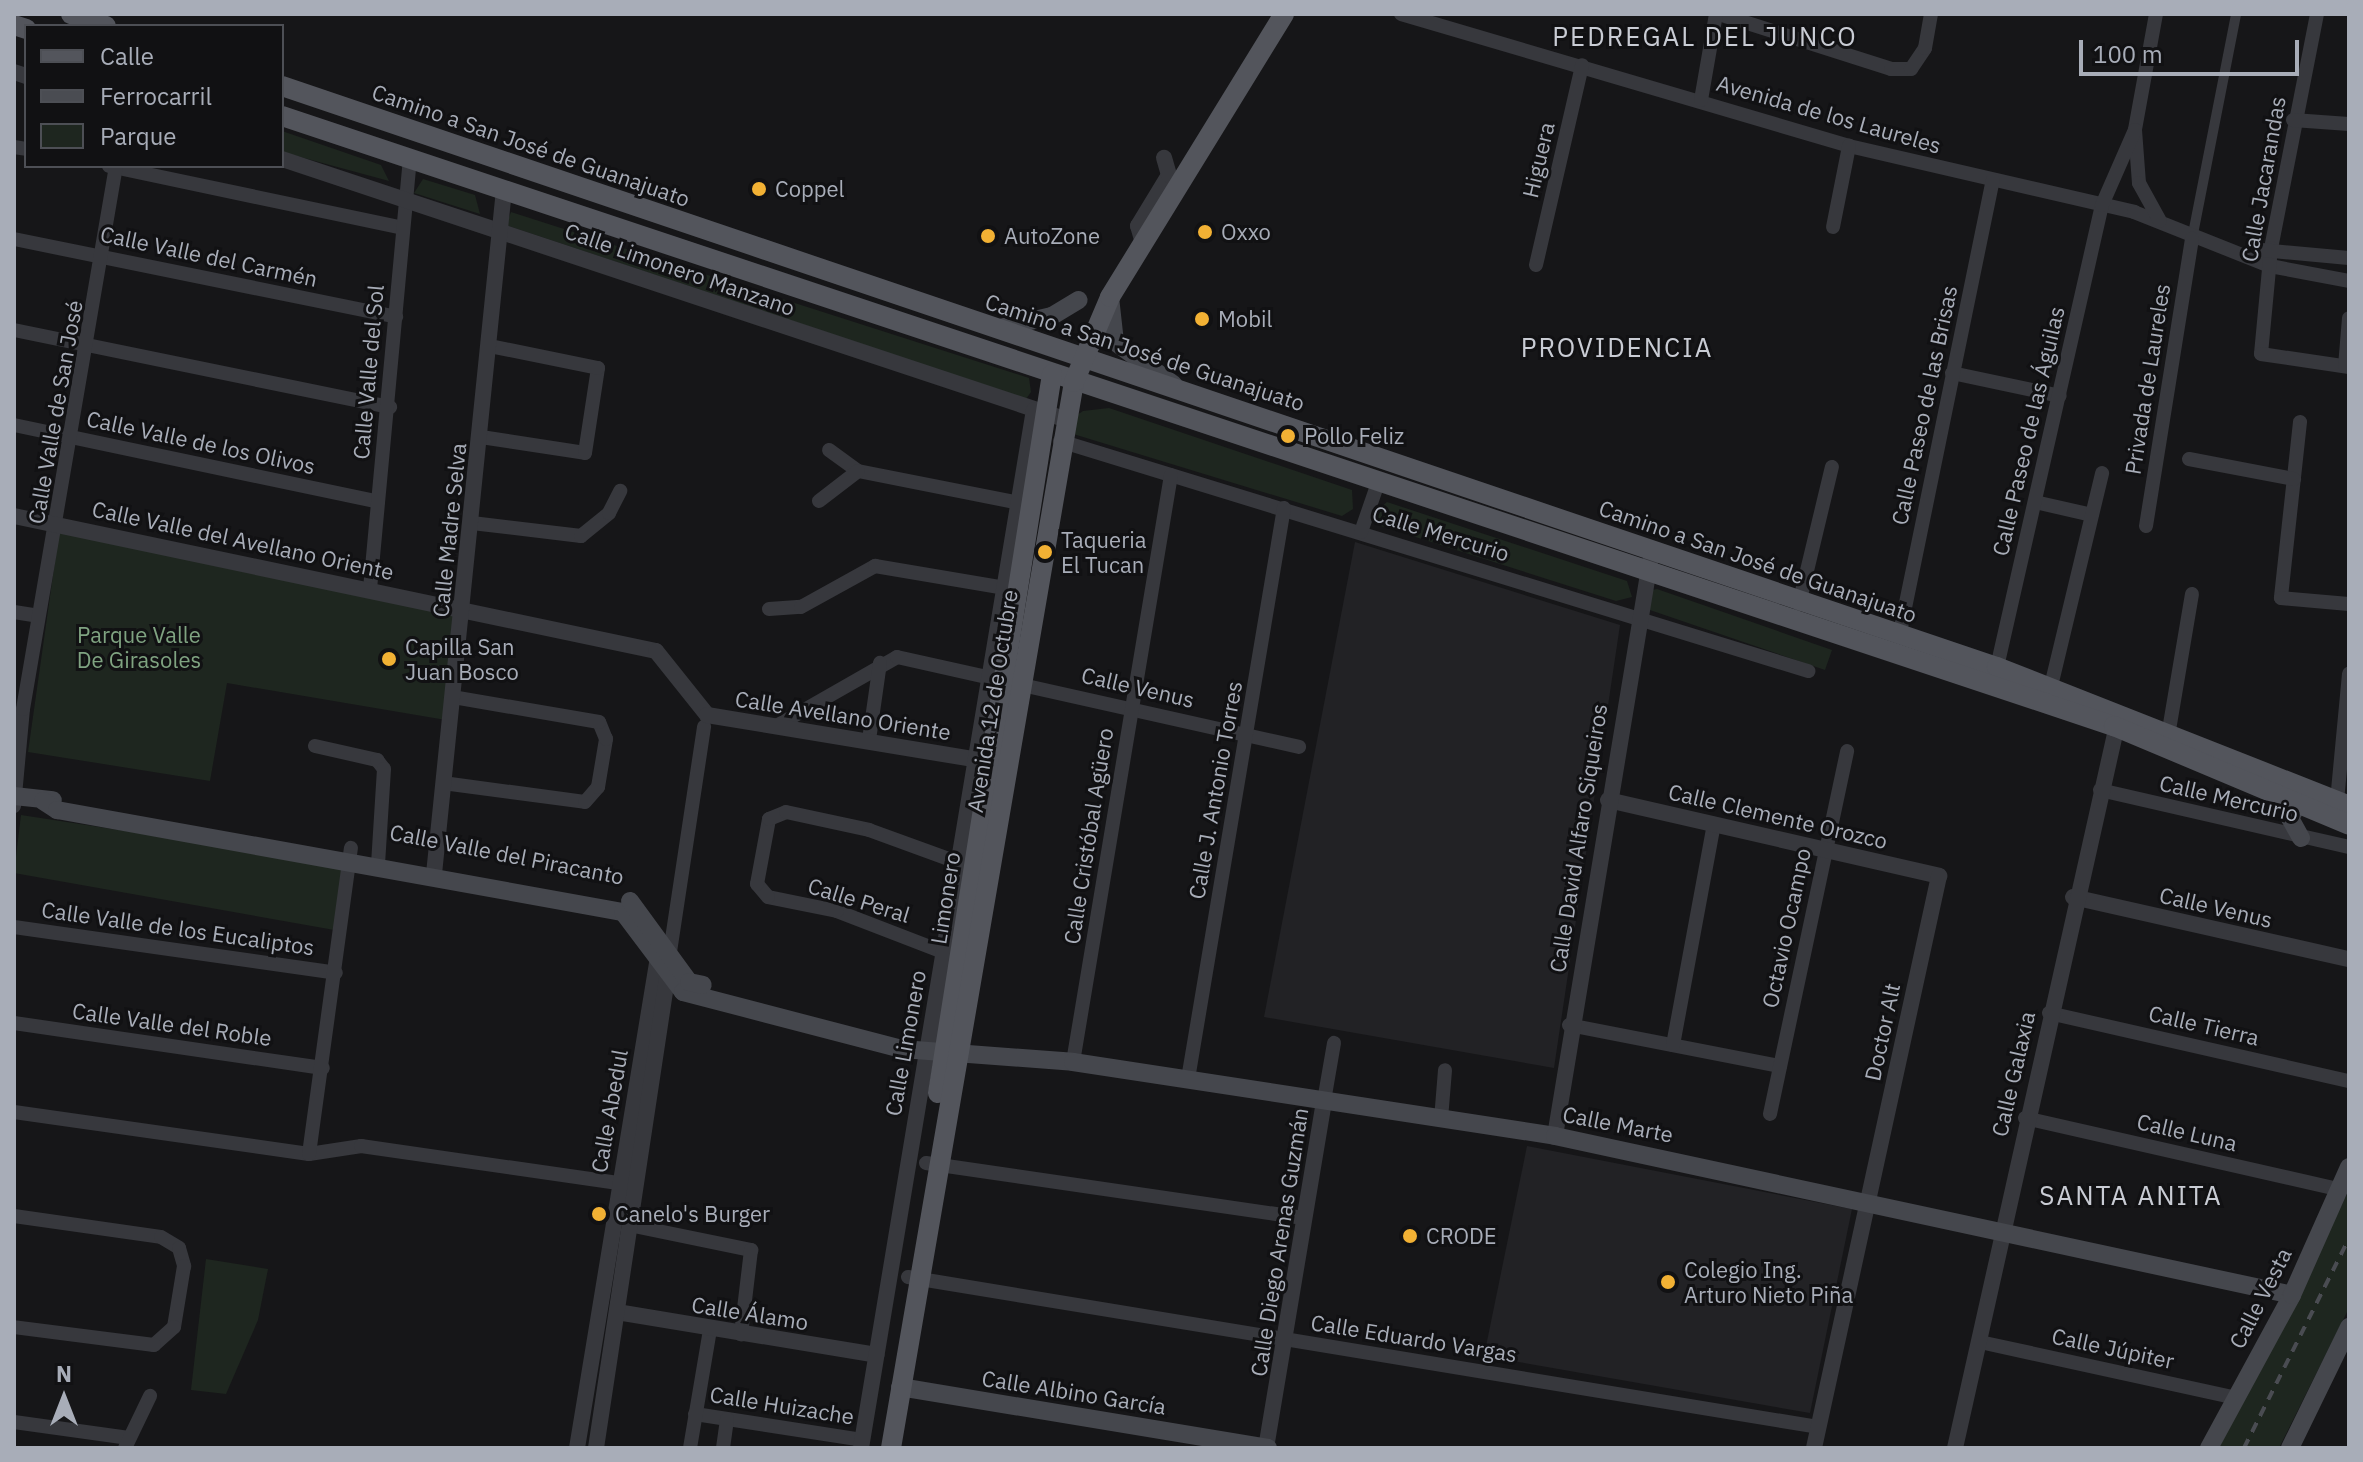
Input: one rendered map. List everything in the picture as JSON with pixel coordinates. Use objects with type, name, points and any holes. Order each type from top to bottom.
[{"type":"main road","points":[[71,14],[100,24]]},
{"type":"main road","name":"Avenida 12 de Octubre","points":[[867,1445],[887,1385],[913,1278],[932,1164],[937,1049],[1002,678],[1060,441],[1048,414],[1074,382],[1110,297],[1284,14]]},
{"type":"main road","name":"Camino a San José de Guanajuato","points":[[284,87],[996,329],[1173,384],[1652,548],[1799,604],[1997,667],[2051,686],[2118,718],[2303,795],[2343,803]]},
{"type":"main road","name":"Camino a San José de Guanajuato","points":[[284,117],[1777,618],[2118,718],[2169,730],[2303,795],[2349,825]]},
{"type":"main road","points":[[1110,297],[1115,342],[1173,384]]},
{"type":"main road","points":[[996,329],[1038,321],[1079,300]]},
{"type":"main road","points":[[1002,678],[1048,414],[1052,374]]},
{"type":"main road","points":[[1777,618],[1882,646],[1897,645],[1899,637]]},
{"type":"main road","points":[[2301,838],[2290,818],[2303,795]]},
{"type":"main road","name":"Calle Valle del Piracanto","points":[[15,799],[43,801],[629,901],[689,982],[937,1049]]},
{"type":"main road","name":"Calle Marte","points":[[937,1049],[1073,1062],[1555,1136],[1868,1199],[2292,1295]]},
{"type":"main road","name":"Calle Vesta","points":[[2209,1448],[2292,1295],[2349,1167]]},
{"type":"main road","points":[[2290,1448],[2349,1327]]},
{"type":"main road","name":"Avenida 12 de Octubre","points":[[887,1385],[891,1448]]},
{"type":"main road","name":"Calle Albino García","points":[[887,1385],[1267,1448]]},
{"type":"street","name":"Avenida de los Laureles","points":[[1401,14],[1849,146],[2102,205],[2163,223],[2192,239],[2246,252],[2270,266],[2349,281]]},
{"type":"street","points":[[1701,100],[1718,14],[1891,69],[1911,69],[1925,48],[1931,14]]},
{"type":"street","points":[[2156,14],[2135,130],[2139,183],[2163,223]]},
{"type":"street","points":[[2192,239],[2236,14]]},
{"type":"street","name":"Calle Jacarandas","points":[[2317,14],[2293,120],[2271,248],[2261,354],[2347,366]]},
{"type":"street","name":"Higuera","points":[[1536,265],[1582,65]]},
{"type":"street","points":[[2293,120],[2349,124]]},
{"type":"street","name":"Calle Paseo de las Águilas","points":[[1997,667],[2102,205],[2135,130]]},
{"type":"street","points":[[1833,227],[1849,146]]},
{"type":"street","points":[[1143,243],[1138,226],[1169,175],[1164,158]]},
{"type":"street","name":"Calle Valle del Sol","points":[[370,589],[390,407],[402,228],[410,159]]},
{"type":"street","name":"Calle Limonero Manzano","points":[[284,160],[1048,414]]},
{"type":"street","name":"Calle Valle de San José","points":[[15,799],[19,709],[58,525],[89,346],[113,168]]},
{"type":"street","points":[[118,168],[402,228]]},
{"type":"street","name":"Calle Paseo de las Brisas","points":[[1899,637],[1993,181]]},
{"type":"street","name":"Calle Madre Selva","points":[[435,868],[464,608],[504,190]]},
{"type":"street","name":"Calle Valle del Carmén","points":[[14,239],[396,317]]},
{"type":"street","name":"Privada de Laureles","points":[[2146,526],[2192,239]]},
{"type":"street","name":"Avenida de los Laureles","points":[[2246,252],[2271,248],[2349,258]]},
{"type":"street","points":[[2347,366],[2349,318]]},
{"type":"street","points":[[14,330],[390,407]]},
{"type":"street","points":[[481,437],[585,453],[598,368],[490,346]]},
{"type":"street","points":[[1952,373],[2060,396]]},
{"type":"street","name":"Calle Limonero","points":[[887,1385],[876,1355],[937,1049],[943,952],[972,759],[1002,678],[999,587],[1014,502],[1048,414]]},
{"type":"street","points":[[2300,422],[2281,598],[2349,604]]},
{"type":"street","name":"Calle Valle de los Olivos","points":[[14,425],[378,502]]},
{"type":"street","name":"Calle Mercurio","points":[[1060,441],[1636,614],[1808,671]]},
{"type":"street","points":[[829,450],[858,471],[1014,502]]},
{"type":"street","points":[[2189,459],[2294,479]]},
{"type":"street","points":[[1799,604],[1832,467]]},
{"type":"street","points":[[819,501],[858,471]]},
{"type":"street","points":[[2051,686],[2102,473]]},
{"type":"street","name":"Calle Cristóbal Agüero","points":[[1073,1062],[1171,475]]},
{"type":"street","points":[[1361,532],[1378,483]]},
{"type":"street","points":[[472,523],[581,536],[609,513],[620,491]]},
{"type":"street","points":[[2035,502],[2092,515]]},
{"type":"street","name":"Calle J. Antonio Torres","points":[[1188,1079],[1284,508]]},
{"type":"street","name":"Calle Valle del Avellano Oriente","points":[[14,516],[464,608],[656,651],[706,721]]},
{"type":"street","name":"Calle David Alfaro Siqueiros","points":[[1555,1136],[1569,1025],[1636,614],[1648,575],[1652,548]]},
{"type":"street","points":[[769,609],[801,607],[875,566],[999,587]]},
{"type":"street","points":[[2169,730],[2192,594]]},
{"type":"street","points":[[14,612],[38,616]]},
{"type":"street","name":"Calle Venus","points":[[880,663],[897,657],[1002,678],[1299,747]]},
{"type":"street","points":[[778,725],[880,663]]},
{"type":"street","points":[[869,740],[880,663]]},
{"type":"street","points":[[2343,803],[2349,674]]},
{"type":"street","points":[[443,783],[593,797],[605,726],[452,697]]},
{"type":"street","name":"Calle Galaxia","points":[[1955,1448],[2073,897],[2118,718]]},
{"type":"street","name":"Calle Avellano Oriente","points":[[706,721],[778,725],[972,759]]},
{"type":"street","name":"Calle Abedul","points":[[596,1448],[617,1312],[612,1285],[627,1185],[706,721]]},
{"type":"street","points":[[315,746],[377,760],[384,769],[379,859]]},
{"type":"street","name":"Octavio Ocampo","points":[[1770,1114],[1847,751]]},
{"type":"street","name":"Calle Mercurio","points":[[2100,790],[2349,847]]},
{"type":"street","name":"Calle Clemente Orozco","points":[[1608,800],[1939,876]]},
{"type":"street","name":"Calle Peral","points":[[943,952],[837,911],[768,897],[757,884],[769,819],[786,812],[869,830],[957,862]]},
{"type":"street","points":[[1673,1045],[1714,824]]},
{"type":"street","points":[[309,1154],[350,854]]},
{"type":"street","name":"Doctor Alt","points":[[1814,1448],[1939,876]]},
{"type":"street","name":"Calle Venus","points":[[2073,897],[2349,959]]},
{"type":"street","name":"Calle Valle de los Eucaliptos","points":[[14,927],[336,973]]},
{"type":"street","name":"Calle Tierra","points":[[2049,1013],[2349,1081]]},
{"type":"street","name":"Calle Valle del Roble","points":[[14,1023],[323,1068]]},
{"type":"street","points":[[1569,1025],[1780,1066]]},
{"type":"street","name":"Calle Diego Arenas Guzmán","points":[[1267,1448],[1334,1043]]},
{"type":"street","points":[[1441,1119],[1445,1070]]},
{"type":"street","points":[[14,1112],[309,1154],[361,1146],[627,1185]]},
{"type":"street","name":"Calle Luna","points":[[2025,1118],[2338,1189]]},
{"type":"street","points":[[932,1164],[1305,1218]]},
{"type":"street","name":"Calle Abedul","points":[[577,1448],[585,1399],[629,1225],[627,1185]]},
{"type":"street","points":[[14,1216],[161,1237],[179,1248],[184,1266],[174,1327],[154,1345],[14,1327]]},
{"type":"street","points":[[629,1225],[751,1250],[741,1334]]},
{"type":"street","name":"Calle Eduardo Vargas","points":[[913,1278],[1818,1427]]},
{"type":"street","name":"Calle Álamo","points":[[617,1312],[710,1330],[876,1355]]},
{"type":"street","points":[[690,1448],[710,1330]]},
{"type":"street","name":"Calle Júpiter","points":[[1980,1342],[2236,1398]]},
{"type":"street","points":[[14,1422],[127,1443],[150,1396]]},
{"type":"street","points":[[585,1399],[603,1403]]},
{"type":"street","name":"Calle Huizache","points":[[695,1414],[867,1445]]},
{"type":"street","points":[[723,1448],[727,1419]]},
{"type":"shaded area","points":[[1355,542],[1620,625],[1554,1068],[1264,1017]]},
{"type":"shaded area","name":"Colegio Ing. Arturo Nieto Piña","points":[[1527,1146],[1852,1209],[1810,1413],[1484,1356]]},
{"type":"green space","points":[[284,132],[381,165],[389,181],[284,153]]},
{"type":"green space","points":[[423,179],[475,195],[480,214],[414,193]]},
{"type":"green space","points":[[511,212],[1029,378],[1031,392],[1026,399],[506,225]]},
{"type":"green space","points":[[1109,408],[1352,490],[1353,509],[1342,516],[1070,433],[1071,419],[1083,411]]},
{"type":"green space","points":[[1387,502],[1627,581],[1632,597],[1616,601],[1381,526],[1375,512]]},
{"type":"green space","name":"Parque Valle De Girasoles","points":[[59,533],[459,611],[446,720],[227,683],[210,781],[28,752]]},
{"type":"green space","points":[[1657,589],[1832,650],[1825,670],[1647,609],[1643,592]]},
{"type":"green space","points":[[21,815],[348,865],[340,931],[14,873]]},
{"type":"green space","points":[[2349,1190],[2349,1308],[2279,1448],[2219,1448]]},
{"type":"green space","points":[[206,1259],[268,1269],[258,1320],[226,1394],[191,1390]]},
{"type":"railway","points":[[2244,1448],[2349,1238]]},
{"type":"place","name":"Coppel","points":[[759,189]]},
{"type":"place","name":"Oxxo","points":[[1205,232]]},
{"type":"place","name":"AutoZone","points":[[988,236]]},
{"type":"place","name":"Mobil","points":[[1202,319]]},
{"type":"place","name":"Pollo Feliz","points":[[1288,436]]},
{"type":"place","name":"Taqueria El Tucan","points":[[1045,552]]},
{"type":"place","name":"Capilla San Juan Bosco","points":[[389,659]]},
{"type":"place","name":"Canelo's Burger","points":[[599,1214]]},
{"type":"place","name":"CRODE","points":[[1410,1236]]},
{"type":"place","name":"Colegio Ing. Arturo Nieto Piña","points":[[1668,1282]]},
{"type":"district","name":"PEDREGAL DEL JUNCO","points":[[1705,37]]},
{"type":"district","name":"PROVIDENCIA","points":[[1617,348]]},
{"type":"district","name":"SANTA ANITA","points":[[2131,1196]]}]
